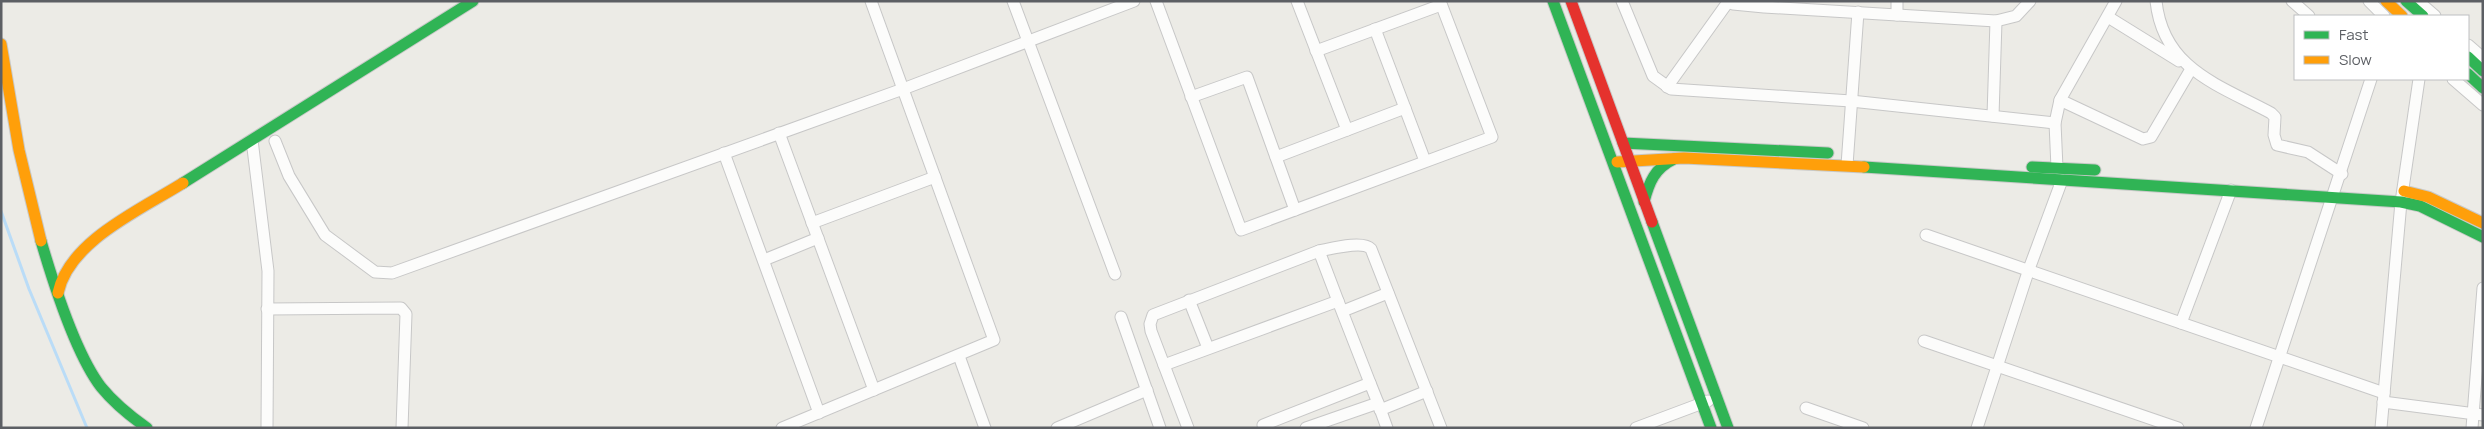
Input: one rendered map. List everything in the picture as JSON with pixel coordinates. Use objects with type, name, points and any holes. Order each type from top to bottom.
[{"type":"street","points":[[58,292],[64,268],[73,256],[94,239],[473,1]]},
{"type":"street","points":[[782,428],[994,340],[871,1]]},
{"type":"street","points":[[1013,1],[1116,274]]},
{"type":"street","points":[[275,141],[288,176],[325,235],[368,267],[384,274],[408,269],[903,89],[1134,1]]},
{"type":"street","points":[[1156,1],[1240,230],[1492,136],[1440,3],[1316,51]]},
{"type":"street","points":[[1297,1],[1346,130]]},
{"type":"street","points":[[1553,1],[1711,428]]},
{"type":"street","points":[[1571,1],[1728,428]]},
{"type":"street","points":[[1622,1],[1653,76],[1671,89],[1851,101],[2055,123]]},
{"type":"street","points":[[1897,1],[1897,15]]},
{"type":"street","points":[[1667,87],[1728,2],[1996,21],[2016,16],[2030,1]]},
{"type":"street","points":[[2057,168],[2055,123],[2060,100],[2116,1]]},
{"type":"street","points":[[2156,1],[2165,34],[2174,52],[2190,67]]},
{"type":"street","points":[[2292,1],[2308,15]]},
{"type":"street","points":[[2369,1],[2383,15]]},
{"type":"street","points":[[2386,1],[2401,15]]},
{"type":"street","points":[[2406,1],[2422,15]]},
{"type":"street","points":[[2418,1],[2434,15]]},
{"type":"street","points":[[1848,160],[1858,12]]},
{"type":"street","points":[[2108,17],[2271,113],[2275,117],[2274,134],[2276,145],[2308,152],[2342,174]]},
{"type":"street","points":[[1993,116],[1996,21]]},
{"type":"street","points":[[1375,29],[1426,161]]},
{"type":"street","points":[[1,44],[18,144],[46,256],[58,292],[82,354],[95,378],[117,404],[147,428]]},
{"type":"street","points":[[2469,45],[2483,58]]},
{"type":"street","points":[[2469,58],[2483,71]]},
{"type":"street","points":[[2060,100],[2143,139],[2148,139],[2151,137],[2190,67]]},
{"type":"street","points":[[2469,75],[2483,88]]},
{"type":"street","points":[[1191,97],[1247,77],[1295,210]]},
{"type":"street","points":[[2256,428],[2372,80]]},
{"type":"street","points":[[2381,428],[2402,196],[2419,80]]},
{"type":"street","points":[[2454,80],[2483,105]]},
{"type":"street","points":[[1276,157],[1405,108]]},
{"type":"street","points":[[779,134],[874,390]]},
{"type":"street","points":[[252,140],[268,271],[267,428]]},
{"type":"street","points":[[1623,144],[1766,149],[1848,160],[2062,180],[2232,190],[2335,191]]},
{"type":"street","points":[[724,153],[819,413]]},
{"type":"street","points":[[1613,162],[1674,159],[1848,160],[2057,168],[2428,197],[2483,222]]},
{"type":"street","points":[[1644,202],[1651,176],[1657,168],[1674,159]]},
{"type":"street","points":[[812,222],[934,177]]},
{"type":"street","points":[[1978,428],[2029,269],[2062,180]]},
{"type":"street","points":[[2182,324],[2232,190]]},
{"type":"street","points":[[2402,196],[2483,237]]},
{"type":"street","points":[[1926,235],[2029,269],[2182,324],[2281,356],[2383,397],[2478,414]]},
{"type":"street","points":[[764,260],[818,238]]},
{"type":"street","points":[[1188,428],[1151,331],[1150,319],[1157,312],[1319,252],[1337,247],[1369,246],[1441,428]]},
{"type":"street","points":[[1319,252],[1387,428]]},
{"type":"street","points":[[2472,428],[2478,414],[2483,288]]},
{"type":"street","points":[[1164,365],[1208,348],[1388,293]]},
{"type":"street","points":[[1188,300],[1208,348]]},
{"type":"street","points":[[267,309],[401,308],[406,314],[402,428]]},
{"type":"street","points":[[1122,317],[1160,428]]},
{"type":"street","points":[[1924,341],[2178,428]]},
{"type":"street","points":[[959,356],[985,428]]},
{"type":"street","points":[[1261,427],[1370,383]]},
{"type":"street","points":[[1064,426],[1147,390]]},
{"type":"street","points":[[1306,428],[1427,391]]},
{"type":"street","points":[[1636,428],[1716,397]]},
{"type":"street","points":[[1806,408],[1862,428]]},
{"type":"waterway","points":[[1,211],[29,289],[87,428]]},
{"type":"traffic: fast","points":[[183,183],[473,1]]},
{"type":"traffic: fast","points":[[1553,1],[1711,428]]},
{"type":"traffic: fast","points":[[2406,1],[2422,15]]},
{"type":"traffic: fast","points":[[2469,58],[2483,71]]},
{"type":"traffic: fast","points":[[2469,75],[2483,88]]},
{"type":"traffic: fast","points":[[1623,143],[1828,153]]},
{"type":"traffic: fast","points":[[1644,202],[1648,188],[1657,171],[1674,159]]},
{"type":"traffic: fast","points":[[1864,167],[2401,202],[2420,206],[2483,237]]},
{"type":"traffic: fast","points":[[2032,167],[2095,170]]},
{"type":"traffic: fast","points":[[1652,222],[1728,428]]},
{"type":"traffic: fast","points":[[41,241],[66,317],[91,373],[111,398],[147,428]]},
{"type":"traffic: slow","points":[[2386,1],[2401,15]]},
{"type":"traffic: slow","points":[[1,44],[19,150],[41,241]]},
{"type":"traffic: slow","points":[[1617,162],[1684,158],[1864,167]]},
{"type":"traffic: slow","points":[[58,293],[65,274],[76,258],[91,242],[127,216],[183,183]]},
{"type":"traffic: slow","points":[[2404,191],[2428,197],[2483,223]]},
{"type":"traffic: jam","points":[[1571,1],[1652,222]]}]
